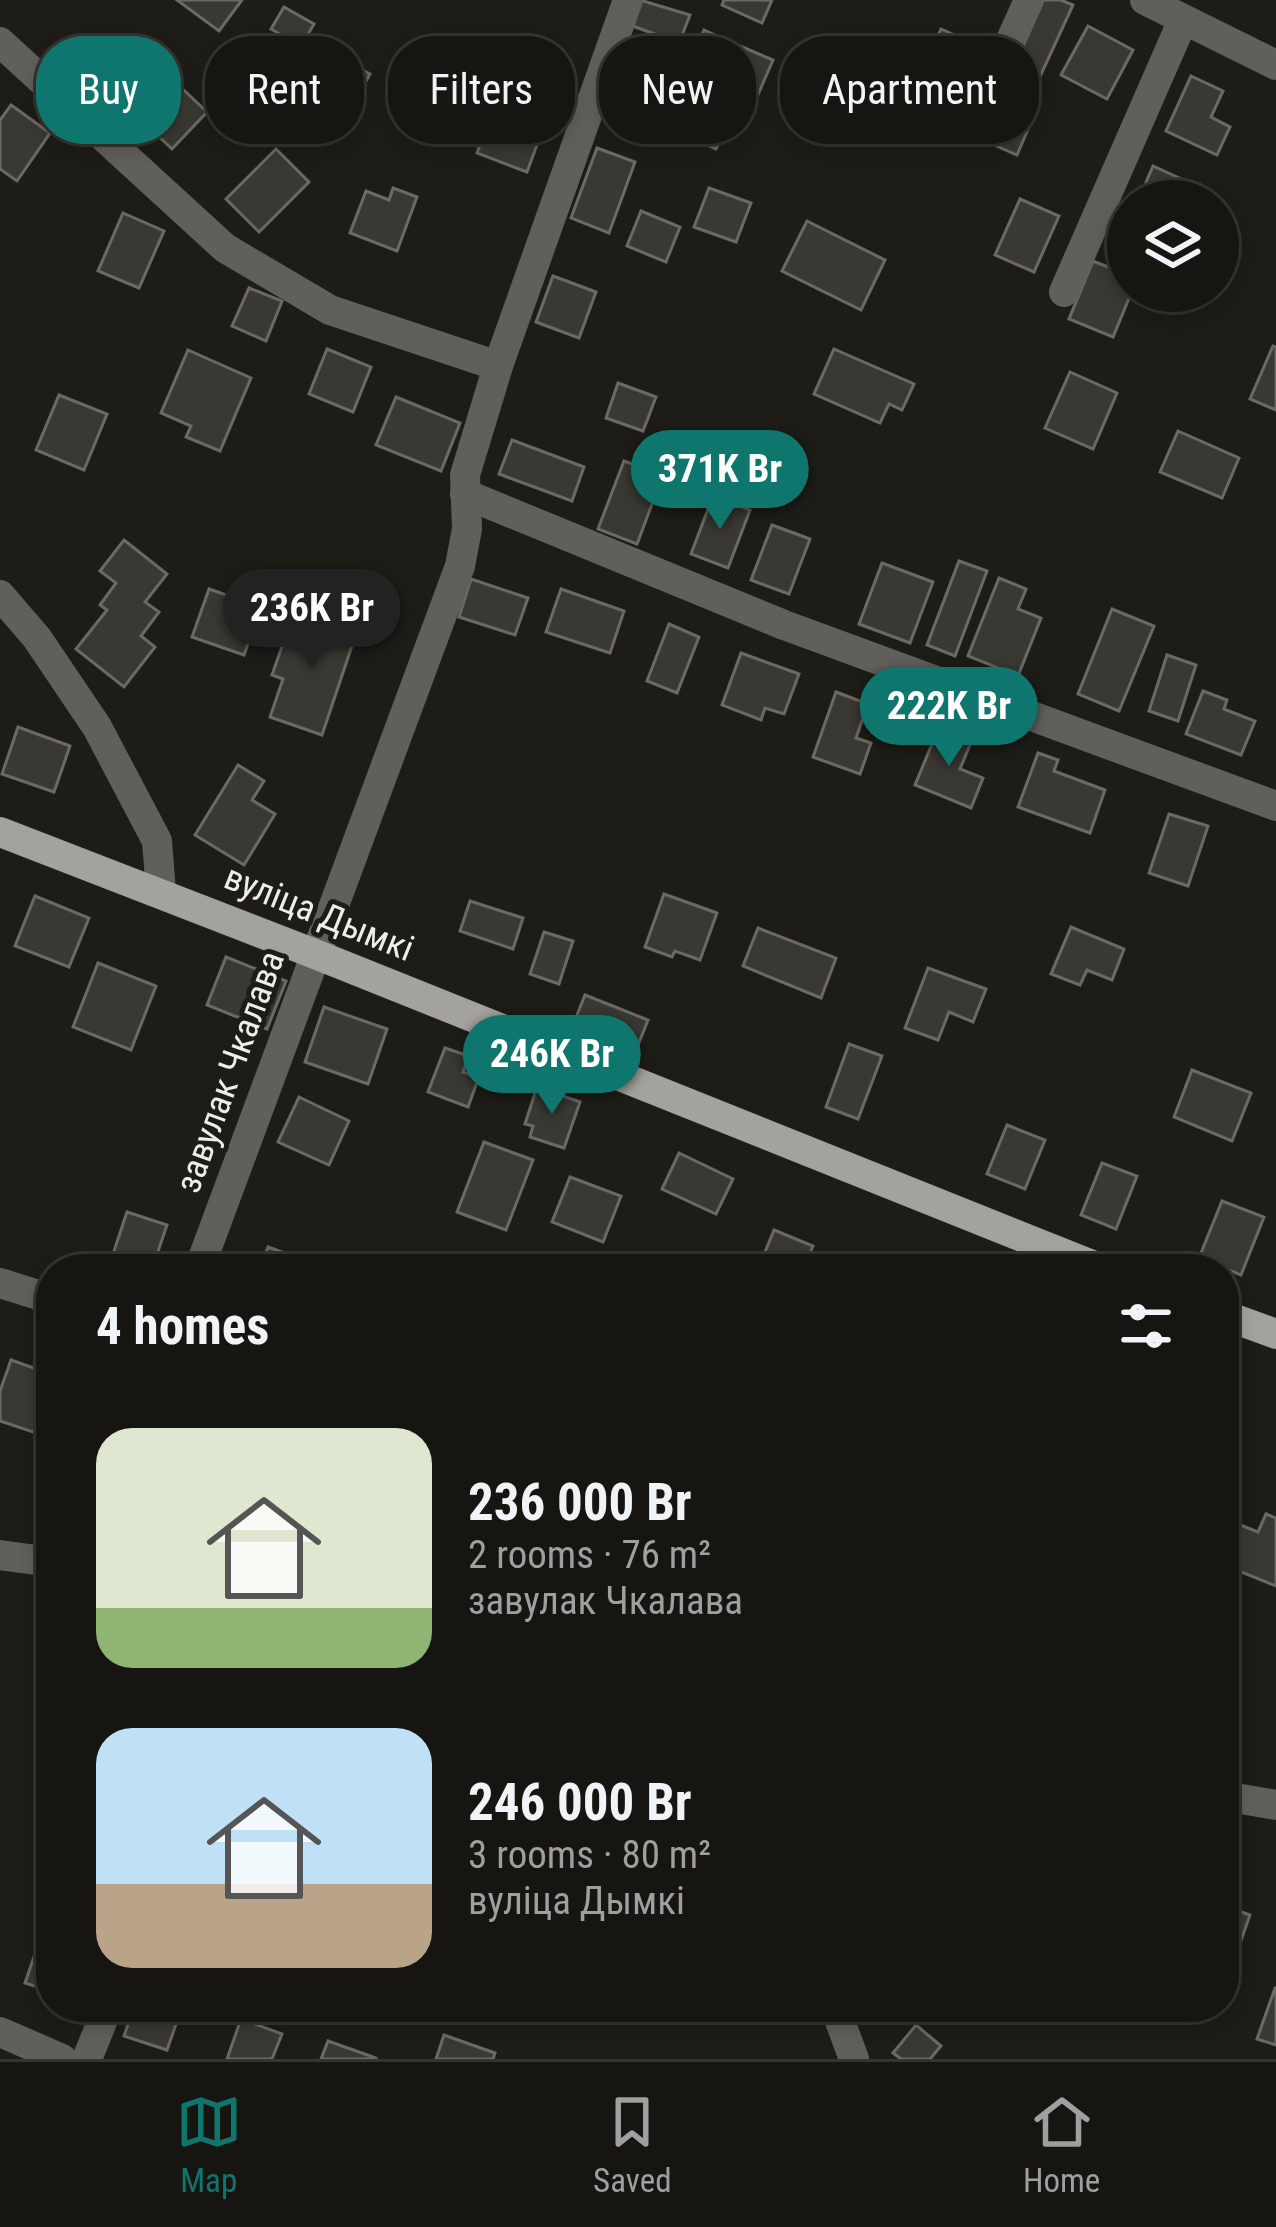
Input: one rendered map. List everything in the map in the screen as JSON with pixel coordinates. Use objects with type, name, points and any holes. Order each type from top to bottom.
[{"type":"main road","name":"вуліца Дымкі","points":[[0,832],[315,953],[1053,1254]]},
{"type":"main road","points":[[1239,1320],[1276,1334]]},
{"type":"street","points":[[0,42],[225,248],[330,310],[498,366],[628,0]]},
{"type":"street","points":[[1013,36],[1029,0]]},
{"type":"street","points":[[1145,0],[1276,65]]},
{"type":"street","points":[[1064,292],[1183,20]]},
{"type":"street","name":"завулак Чкалава","points":[[205,1254],[460,566],[467,529],[464,475],[498,366]]},
{"type":"street","points":[[464,494],[784,625],[1276,806]]},
{"type":"street","points":[[0,595],[37,638],[97,727],[157,841],[160,892]]},
{"type":"street","points":[[0,1283],[36,1294]]},
{"type":"street","points":[[0,1555],[36,1556]]},
{"type":"street","points":[[1239,1799],[1276,1805]]},
{"type":"street","points":[[87,2059],[102,2022]]},
{"type":"street","points":[[841,2022],[854,2059]]},
{"type":"street","points":[[0,2032],[62,2059]]},
{"type":"building","points":[[177,0],[242,0],[219,31]]},
{"type":"building","points":[[640,0],[690,15],[682,36],[660,36],[630,25]]},
{"type":"building","points":[[724,0],[772,0],[762,23],[722,5]]},
{"type":"building","points":[[1043,0],[1073,5],[1039,79],[1039,36],[1026,36]]},
{"type":"building","points":[[284,7],[314,24],[307,36],[283,36],[271,29]]},
{"type":"building","points":[[1088,26],[1133,50],[1107,99],[1061,75]]},
{"type":"building","points":[[756,53],[773,60],[756,97]]},
{"type":"building","points":[[1191,76],[1223,91],[1211,117],[1230,127],[1217,155],[1166,131]]},
{"type":"building","points":[[181,87],[205,110],[181,139]]},
{"type":"building","points":[[11,105],[36,123],[36,144],[42,144],[17,181],[0,169],[0,120]]},
{"type":"building","points":[[480,144],[537,144],[527,172],[477,153]]},
{"type":"building","points":[[992,144],[1022,144],[1017,155]]},
{"type":"building","points":[[597,148],[635,162],[609,233],[571,218]]},
{"type":"building","points":[[276,149],[309,182],[259,232],[226,199]]},
{"type":"building","points":[[1153,166],[1184,180],[1147,180]]},
{"type":"building","points":[[393,188],[417,197],[397,251],[350,233],[366,191],[389,200]]},
{"type":"building","points":[[709,188],[751,203],[736,242],[694,227]]},
{"type":"building","points":[[1020,199],[1059,216],[1034,272],[995,255]]},
{"type":"building","points":[[641,211],[680,227],[666,262],[627,246]]},
{"type":"building","points":[[123,213],[164,231],[139,288],[98,271]]},
{"type":"building","points":[[807,221],[885,260],[861,310],[782,271]]},
{"type":"building","points":[[1093,261],[1107,267],[1107,312],[1123,312],[1113,337],[1069,319]]},
{"type":"building","points":[[553,276],[596,292],[579,338],[536,322]]},
{"type":"building","points":[[249,288],[282,301],[266,341],[232,326]]},
{"type":"building","points":[[1276,347],[1276,410],[1250,399]]},
{"type":"building","points":[[327,349],[371,367],[353,412],[309,394]]},
{"type":"building","points":[[834,349],[914,384],[902,410],[889,404],[880,423],[814,394]]},
{"type":"building","points":[[188,350],[251,378],[220,451],[186,437],[191,426],[161,413]]},
{"type":"building","points":[[1070,372],[1117,393],[1093,449],[1045,428]]},
{"type":"building","points":[[618,383],[656,397],[643,431],[606,418]]},
{"type":"building","points":[[59,395],[107,414],[84,470],[36,450]]},
{"type":"building","points":[[396,397],[460,423],[441,471],[376,445]]},
{"type":"building","points":[[1178,431],[1239,458],[1222,498],[1160,472]]},
{"type":"building","points":[[512,440],[584,467],[572,501],[499,474]]},
{"type":"building","points":[[624,461],[663,475],[637,544],[598,529]]},
{"type":"building","points":[[713,496],[750,510],[728,568],[691,554]]},
{"type":"building","points":[[772,525],[810,539],[789,594],[751,580]]},
{"type":"building","points":[[124,540],[167,574],[145,602],[159,612],[141,636],[155,647],[124,687],[76,649],[107,610],[100,605],[116,583],[100,571]]},
{"type":"building","points":[[959,561],[987,571],[955,656],[927,645]]},
{"type":"building","points":[[882,563],[933,582],[910,643],[859,624]]},
{"type":"building","points":[[999,578],[1026,589],[1018,609],[1041,618],[1018,676],[968,656]]},
{"type":"building","points":[[471,579],[528,598],[515,635],[459,617]]},
{"type":"building","points":[[209,589],[261,607],[244,655],[192,637]]},
{"type":"building","points":[[561,589],[624,611],[610,653],[546,632]]},
{"type":"building","points":[[1112,609],[1154,626],[1119,711],[1078,694]]},
{"type":"building","points":[[305,610],[358,628],[322,735],[270,717],[283,679],[272,675],[287,632],[297,635]]},
{"type":"building","points":[[669,624],[699,637],[677,693],[647,681]]},
{"type":"building","points":[[741,653],[799,674],[784,714],[765,708],[761,720],[722,705]]},
{"type":"building","points":[[1167,655],[1196,665],[1178,721],[1149,711]]},
{"type":"building","points":[[1203,691],[1227,700],[1224,709],[1255,721],[1241,755],[1186,734]]},
{"type":"building","points":[[836,692],[868,704],[856,738],[871,743],[860,774],[813,757]]},
{"type":"building","points":[[18,727],[70,746],[54,792],[2,774]]},
{"type":"building","points":[[939,727],[972,740],[960,769],[983,778],[971,808],[915,785]]},
{"type":"building","points":[[1038,753],[1058,760],[1054,771],[1105,790],[1090,833],[1018,807]]},
{"type":"building","points":[[238,765],[264,781],[252,800],[275,814],[244,865],[195,835]]},
{"type":"building","points":[[1169,814],[1208,826],[1188,886],[1149,873]]},
{"type":"building","points":[[664,894],[717,913],[700,960],[645,947]]},
{"type":"building","points":[[35,896],[89,918],[69,967],[15,946]]},
{"type":"building","points":[[470,901],[523,918],[513,949],[460,931]]},
{"type":"building","points":[[1071,927],[1124,949],[1112,980],[1087,970],[1080,985],[1051,974]]},
{"type":"building","points":[[758,928],[836,958],[821,998],[743,966]]},
{"type":"building","points":[[544,932],[573,941],[559,984],[530,974]]},
{"type":"building","points":[[226,957],[286,981],[267,1029],[207,1005]]},
{"type":"building","points":[[98,963],[156,986],[131,1050],[73,1027]]},
{"type":"building","points":[[928,968],[986,989],[973,1022],[949,1012],[938,1040],[905,1028]]},
{"type":"building","points":[[585,995],[648,1020],[636,1050],[573,1025]]},
{"type":"building","points":[[324,1007],[387,1029],[368,1084],[305,1062]]},
{"type":"building","points":[[849,1044],[882,1056],[858,1119],[826,1107]]},
{"type":"building","points":[[445,1048],[469,1056],[463,1072],[479,1077],[468,1107],[428,1092]]},
{"type":"building","points":[[1192,1070],[1251,1093],[1232,1141],[1174,1117]]},
{"type":"building","points":[[537,1087],[580,1102],[564,1148],[530,1137],[533,1126],[525,1124]]},
{"type":"building","points":[[299,1097],[349,1121],[329,1165],[278,1142]]},
{"type":"building","points":[[1007,1125],[1045,1140],[1025,1189],[987,1174]]},
{"type":"building","points":[[484,1142],[533,1160],[506,1230],[457,1212]]},
{"type":"building","points":[[679,1153],[733,1179],[716,1214],[662,1189]]},
{"type":"building","points":[[1102,1163],[1137,1176],[1116,1229],[1081,1215]]},
{"type":"building","points":[[570,1177],[621,1196],[603,1242],[552,1222]]},
{"type":"building","points":[[1222,1201],[1264,1217],[1241,1275],[1239,1254],[1201,1254]]},
{"type":"building","points":[[127,1212],[167,1225],[157,1254],[113,1254]]},
{"type":"building","points":[[774,1230],[813,1246],[810,1254],[764,1254]]},
{"type":"building","points":[[11,1360],[36,1369],[36,1433],[0,1421],[0,1391]]},
{"type":"building","points":[[1266,1514],[1276,1518],[1276,1586],[1239,1571],[1239,1524],[1258,1532]]},
{"type":"building","points":[[1239,1911],[1250,1915],[1239,1946]]},
{"type":"building","points":[[36,1951],[36,1986],[25,1983]]},
{"type":"building","points":[[1276,1988],[1276,2045],[1257,2039]]},
{"type":"building","points":[[129,2022],[177,2022],[167,2050],[124,2036]]},
{"type":"building","points":[[240,2022],[282,2034],[272,2059],[227,2059]]},
{"type":"building","points":[[916,2025],[941,2046],[930,2059],[901,2059],[893,2053]]},
{"type":"building","points":[[444,2035],[495,2053],[493,2059],[436,2059]]},
{"type":"building","points":[[328,2041],[376,2058],[376,2059],[321,2059]]}]
